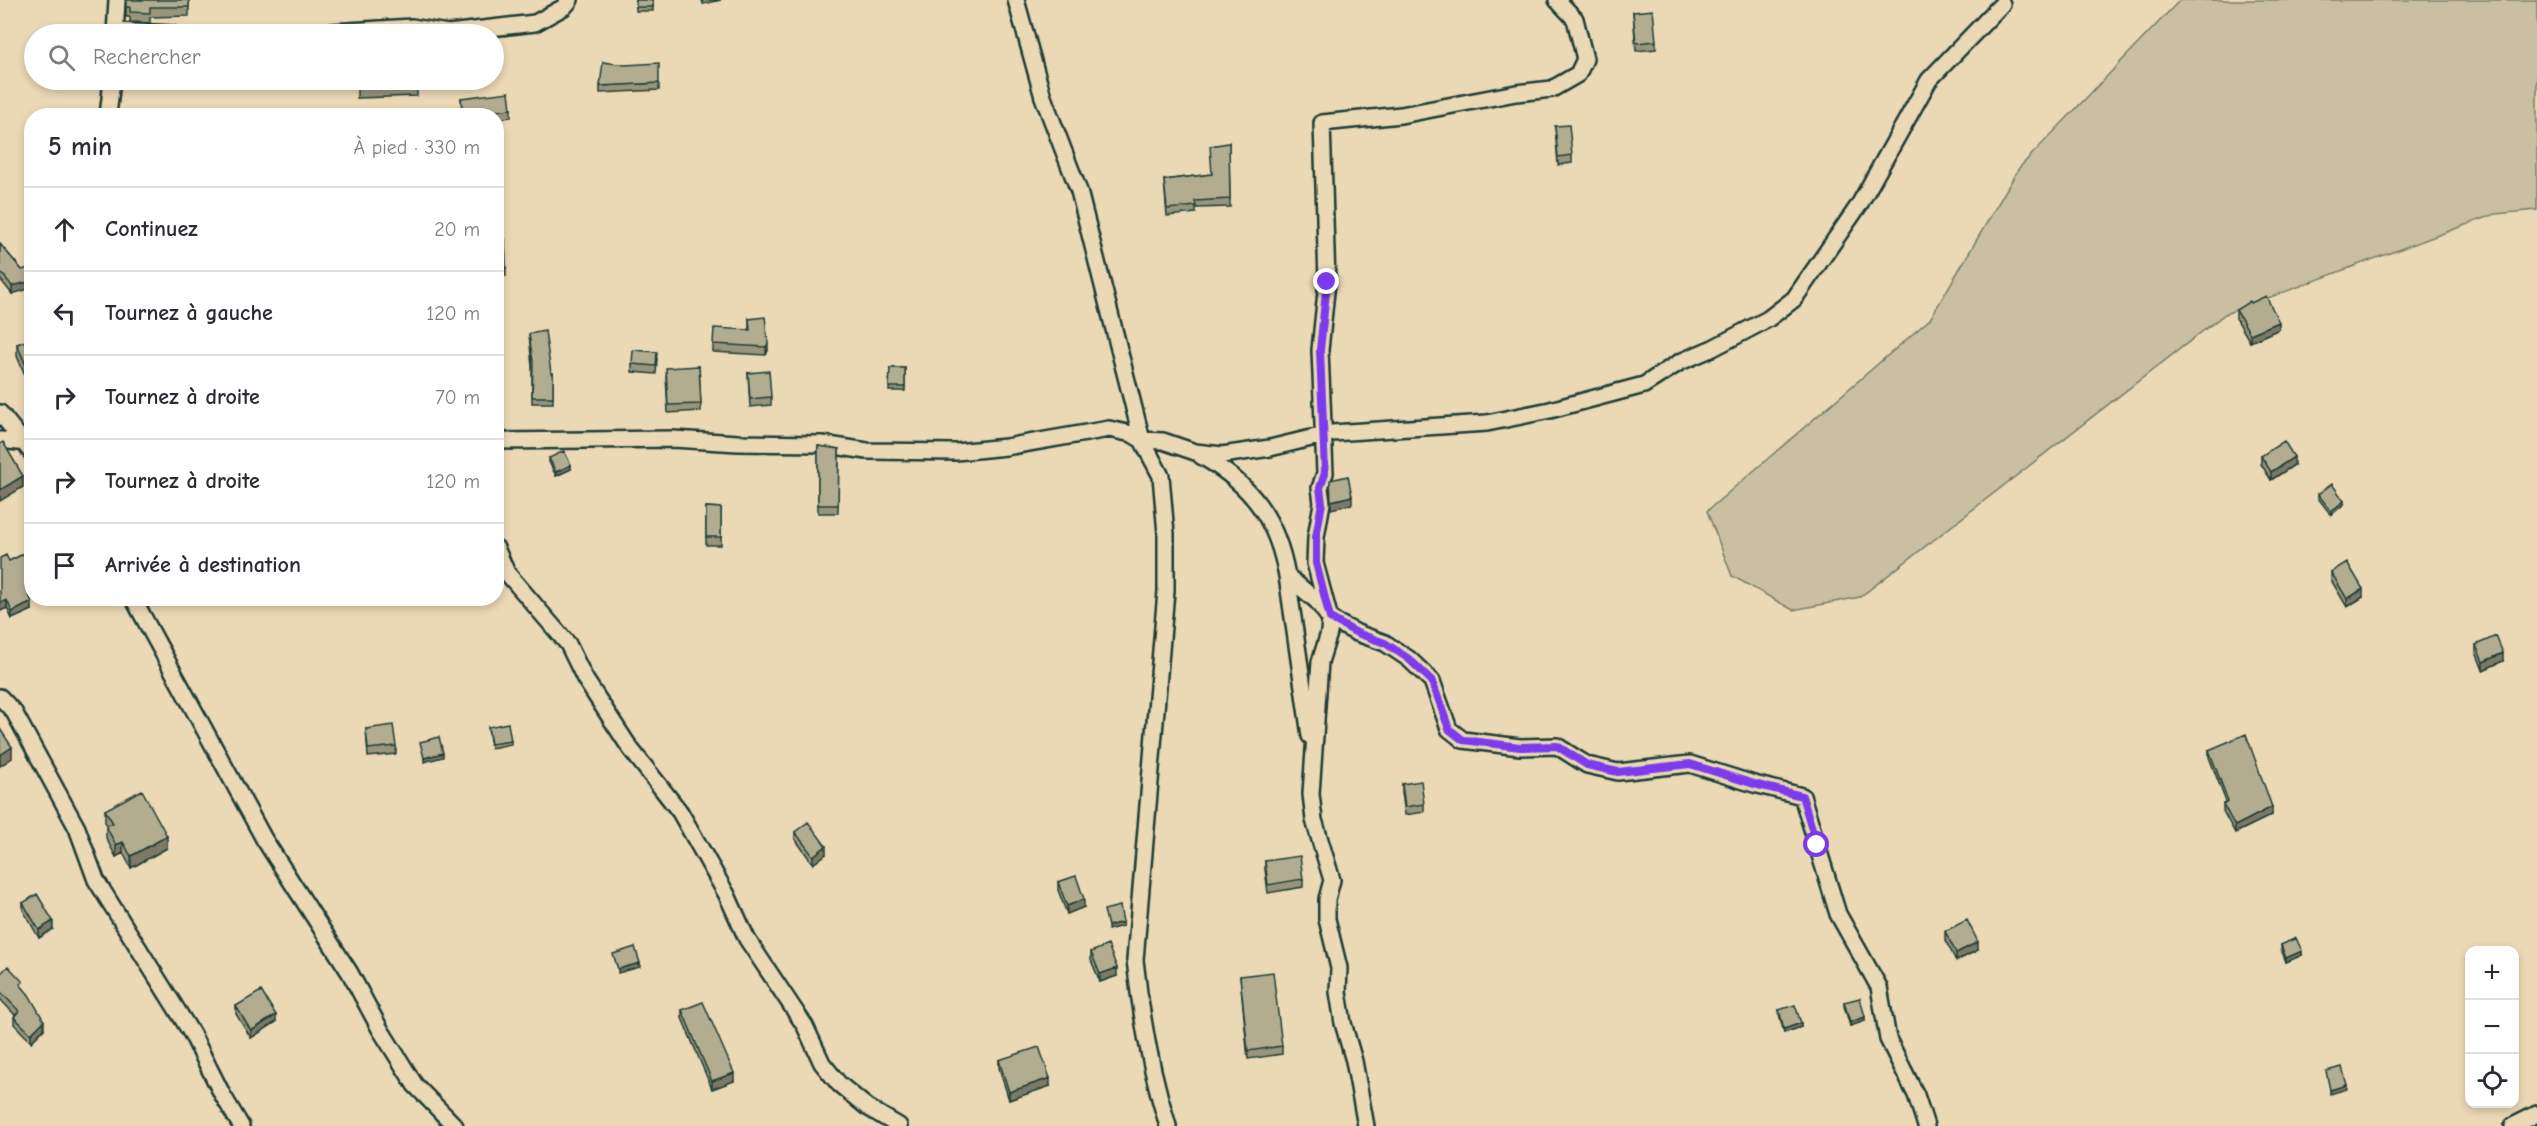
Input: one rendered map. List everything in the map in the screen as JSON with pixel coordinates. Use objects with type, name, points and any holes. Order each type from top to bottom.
[{"type":"street","points":[[116,24],[117,0]]},
{"type":"street","points":[[504,27],[535,23],[564,7],[570,0]]},
{"type":"street","points":[[1016,0],[1043,97],[1079,191],[1142,440],[1161,476],[1166,534],[1166,591],[1135,960],[1151,1059],[1168,1126]]},
{"type":"street","points":[[1366,1126],[1354,1061],[1343,1023],[1338,992],[1339,968],[1327,920],[1327,899],[1332,879],[1314,820],[1311,794],[1312,752],[1318,712],[1320,662],[1329,633],[1330,618],[1316,563],[1316,537],[1322,503],[1320,488],[1325,473],[1320,350],[1327,282],[1322,123],[1401,115],[1516,93],[1552,89],[1578,74],[1585,59],[1575,19],[1557,0]]},
{"type":"street","points":[[1195,452],[1222,455],[1270,448],[1324,436],[1487,423],[1606,396],[1644,385],[1680,362],[1713,348],[1768,319],[1794,299],[1859,205],[1929,80],[2002,4]]},
{"type":"street","points":[[109,108],[111,90]]},
{"type":"street","points":[[0,413],[24,441]]},
{"type":"street","points":[[504,441],[673,439],[738,443],[822,444],[867,451],[956,452],[1006,447],[1109,429],[1132,434],[1142,440],[1163,441],[1195,452],[1226,470],[1269,517],[1282,547],[1312,752]]},
{"type":"street","points":[[0,440],[24,445]]},
{"type":"street","points":[[504,566],[507,573],[568,644],[585,679],[630,748],[680,812],[727,895],[747,939],[805,1026],[822,1063],[846,1090],[899,1126]]},
{"type":"street","points":[[1287,576],[1317,600],[1330,618],[1357,633],[1385,643],[1409,659],[1432,681],[1449,729],[1463,740],[1520,747],[1557,746],[1587,765],[1618,772],[1690,764],[1802,796],[1838,914],[1878,987],[1888,1039],[1916,1095],[1926,1126]]},
{"type":"street","points":[[137,606],[264,839],[350,973],[380,1029],[415,1085],[455,1126]]},
{"type":"street","points":[[0,697],[14,712],[77,828],[96,880],[192,1034],[241,1126]]},
{"type":"street","points":[[2513,1126],[2537,1114]]},
{"type":"shaded area","points":[[2180,0],[2537,0],[2537,210],[2495,214],[2225,314],[1860,597],[1793,610],[1732,576],[1707,511],[1930,319],[2019,168]]},
{"type":"building","points":[[126,0],[189,0],[189,7],[150,7],[150,13],[130,12],[130,7],[126,7]]},
{"type":"building","points":[[636,0],[653,0],[653,7],[636,7]]},
{"type":"building","points":[[1653,10],[1656,41],[1636,43],[1633,12]]},
{"type":"building","points":[[603,62],[625,65],[659,63],[659,83],[600,86]]},
{"type":"building","points":[[509,92],[511,109],[462,108],[461,98]]},
{"type":"building","points":[[1569,125],[1572,155],[1558,157],[1555,126]]},
{"type":"building","points":[[1229,143],[1230,199],[1195,201],[1196,206],[1167,209],[1164,180],[1212,174],[1210,146]]},
{"type":"building","points":[[504,239],[505,239],[506,268],[504,268]]},
{"type":"building","points":[[0,244],[22,270],[24,269],[24,283],[12,286],[0,271]]},
{"type":"building","points":[[2266,296],[2279,322],[2250,334],[2236,310],[2250,301],[2251,303]]},
{"type":"building","points":[[765,317],[768,343],[766,347],[713,344],[714,328],[750,330],[749,319]]},
{"type":"building","points":[[545,331],[551,373],[553,373],[553,397],[532,397],[533,362],[529,334]]},
{"type":"building","points":[[24,342],[24,361],[17,344]]},
{"type":"building","points":[[633,350],[657,352],[656,366],[632,364]]},
{"type":"building","points":[[699,366],[701,404],[668,405],[666,368]]},
{"type":"building","points":[[890,368],[905,368],[905,387],[889,387]]},
{"type":"building","points":[[769,371],[771,397],[750,399],[748,373]]},
{"type":"building","points":[[2284,441],[2294,457],[2271,472],[2261,456]]},
{"type":"building","points":[[3,442],[23,476],[0,490],[0,444]]},
{"type":"building","points":[[818,446],[839,449],[838,505],[818,505]]},
{"type":"building","points":[[564,451],[571,465],[556,472],[549,458]]},
{"type":"building","points":[[1348,476],[1352,496],[1331,501],[1330,480]]},
{"type":"building","points":[[2332,484],[2344,501],[2331,511],[2318,494]]},
{"type":"building","points":[[706,507],[721,508],[721,537],[706,537]]},
{"type":"building","points":[[24,554],[24,606],[12,612],[7,600],[0,603],[0,558],[6,555],[9,561]]},
{"type":"building","points":[[2347,562],[2363,589],[2347,599],[2331,572]]},
{"type":"building","points":[[2496,636],[2503,653],[2483,662],[2476,645]]},
{"type":"building","points":[[508,723],[511,741],[491,744],[488,727]]},
{"type":"building","points":[[393,725],[396,746],[368,749],[366,729]]},
{"type":"building","points":[[0,729],[12,747],[0,755]]},
{"type":"building","points":[[2246,734],[2272,807],[2235,826],[2223,804],[2228,801],[2209,750]]},
{"type":"building","points":[[439,737],[443,753],[424,758],[420,742]]},
{"type":"building","points":[[1421,781],[1424,804],[1405,807],[1402,784]]},
{"type":"building","points":[[142,790],[167,836],[131,856],[123,842],[116,845],[106,826],[113,823],[105,810]]},
{"type":"building","points":[[808,822],[826,846],[813,856],[795,832]]},
{"type":"building","points":[[1300,856],[1303,879],[1268,885],[1265,861]]},
{"type":"building","points":[[1076,876],[1084,899],[1067,906],[1058,882]]},
{"type":"building","points":[[37,894],[53,921],[39,930],[23,903]]},
{"type":"building","points":[[1120,906],[1123,922],[1108,926],[1104,910]]},
{"type":"building","points":[[1967,920],[1978,942],[1956,953],[1945,931]]},
{"type":"building","points":[[2296,938],[2302,951],[2286,958],[2281,945]]},
{"type":"building","points":[[1108,945],[1117,968],[1100,974],[1091,952]]},
{"type":"building","points":[[635,947],[640,963],[618,969],[613,954]]},
{"type":"building","points":[[8,966],[23,982],[20,984],[44,1021],[31,1034],[14,1017],[19,1011],[0,991],[0,974]]},
{"type":"building","points":[[1273,972],[1282,1046],[1248,1051],[1240,976]]},
{"type":"building","points":[[261,991],[276,1015],[251,1031],[236,1006]]},
{"type":"building","points":[[1860,998],[1865,1017],[1850,1022],[1844,1002]]},
{"type":"building","points":[[703,1002],[734,1073],[712,1081],[682,1010]]},
{"type":"building","points":[[1795,1005],[1801,1023],[1784,1029],[1779,1010]]},
{"type":"building","points":[[1039,1047],[1050,1078],[1009,1092],[999,1060]]},
{"type":"building","points":[[2342,1067],[2347,1085],[2330,1090],[2326,1071]]},
{"type":"route","points":[[1327,282],[1320,350],[1325,473],[1320,488],[1322,503],[1316,537],[1316,563],[1318,577],[1330,610],[1330,618],[1357,633],[1385,643],[1409,659],[1432,681],[1449,729],[1463,740],[1520,747],[1557,746],[1572,753],[1587,765],[1618,772],[1657,765],[1690,764],[1754,784],[1788,790],[1802,796],[1817,845]]}]
